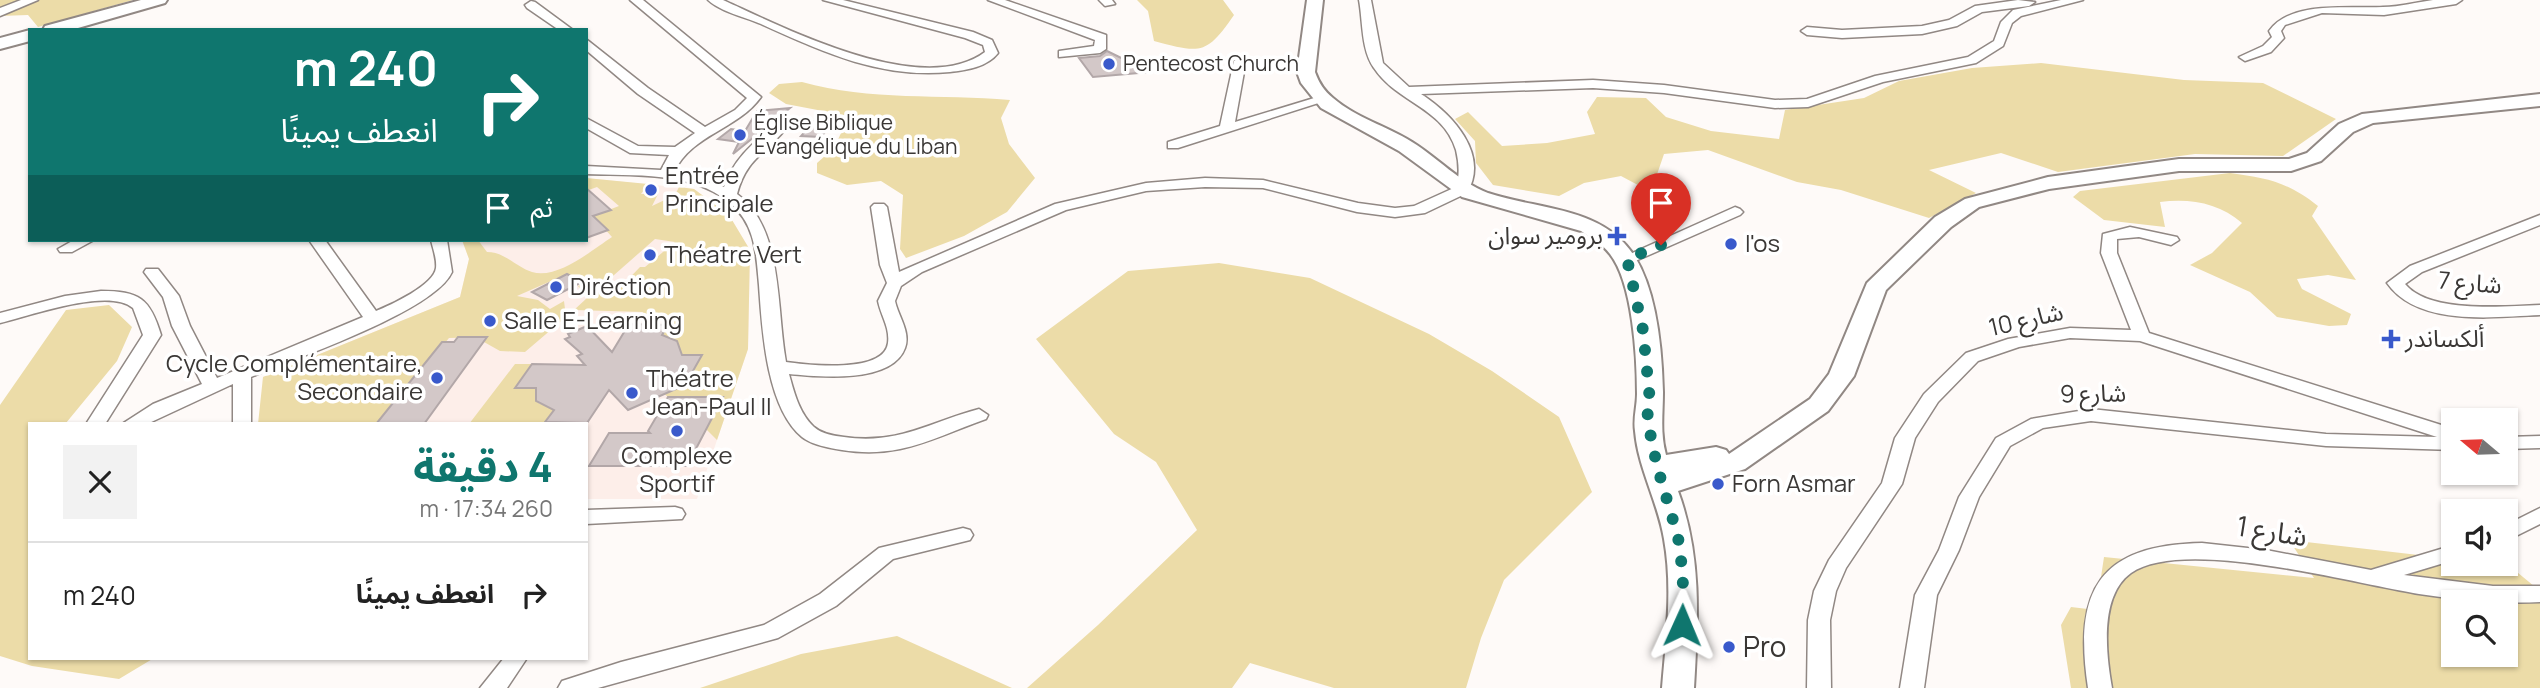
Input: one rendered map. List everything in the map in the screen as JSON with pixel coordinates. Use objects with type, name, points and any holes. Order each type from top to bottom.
[{"type":"main road","points":[[58,28],[159,0]]},
{"type":"main road","points":[[1315,0],[1306,66],[1311,83],[1324,99],[1408,148],[1462,190],[1574,222],[1598,233],[1616,246],[1627,259],[1639,302],[1650,401],[1647,418],[1667,474],[1683,575],[1678,688]]},
{"type":"main road","points":[[0,44],[28,37]]},
{"type":"main road","points":[[1667,474],[1735,463],[1801,418],[1830,393],[1841,376],[1875,288],[1943,222],[1972,204],[2048,183],[2179,165],[2291,165],[2314,157],[2346,128],[2369,118],[2540,100]]},
{"type":"street","points":[[0,12],[32,0]]},
{"type":"street","points":[[636,0],[754,97],[742,110],[703,132],[678,151],[666,174]]},
{"type":"street","points":[[714,0],[842,57],[890,70],[924,71],[963,66],[981,61],[992,53],[988,43],[968,35],[829,0]]},
{"type":"street","points":[[995,0],[1102,38],[1100,49],[1063,54]]},
{"type":"street","points":[[779,367],[848,373],[880,363],[892,353],[897,344],[898,333],[886,302],[887,292],[895,283],[923,267],[1033,218],[1121,191],[1216,183],[1264,184],[1376,210],[1400,212],[1425,207],[1462,190],[1468,176],[1457,132],[1446,116],[1406,91],[1378,67],[1366,0]]},
{"type":"street","points":[[1406,91],[1593,84],[1664,89],[1775,104],[1808,103],[1880,79],[1972,60],[1999,43],[2007,22],[2017,13],[2077,0]]},
{"type":"street","points":[[2245,57],[2267,49],[2278,38],[2275,31],[2280,23],[2309,12],[2321,9],[2385,11],[2456,0]]},
{"type":"street","points":[[1807,31],[1842,34],[1922,30],[1953,23],[1979,9],[2033,2],[2057,3]]},
{"type":"street","points":[[531,5],[564,28]]},
{"type":"street","points":[[588,46],[643,91],[703,132]]},
{"type":"street","points":[[1227,127],[1240,61]]},
{"type":"street","points":[[1173,145],[1324,99]]},
{"type":"street","points":[[588,123],[635,150],[678,151]]},
{"type":"street","points":[[730,194],[732,180],[743,159],[777,131]]},
{"type":"street","points":[[588,170],[666,174],[701,182],[730,194],[748,209],[758,223],[763,241],[779,367],[798,420],[808,432],[818,437],[888,445],[979,415]]},
{"type":"street","points":[[879,207],[888,265],[895,283]]},
{"type":"street","points":[[1627,259],[1735,212]]},
{"type":"street","name":"شارع 7","points":[[2540,220],[2397,279],[2399,290],[2418,302],[2442,308],[2540,310]]},
{"type":"street","points":[[2141,336],[2109,253],[2109,237],[2114,233],[2129,232],[2171,240]]},
{"type":"street","points":[[66,249],[82,242]]},
{"type":"street","points":[[318,242],[373,319]]},
{"type":"street","points":[[135,422],[211,384],[373,319],[423,294],[439,280],[445,265],[439,242]]},
{"type":"street","points":[[152,272],[171,296],[181,326],[211,384]]},
{"type":"street","points":[[0,318],[106,296],[131,299],[142,308],[152,335],[96,422]]},
{"type":"street","name":"شارع 10","points":[[1819,688],[1819,620],[1825,591],[1852,539],[1892,484],[1905,438],[1931,398],[1972,357],[1991,353],[2014,342],[2070,333],[2141,336],[2441,432]]},
{"type":"street","points":[[242,372],[242,422]]},
{"type":"street","name":"شارع 9","points":[[1912,688],[1926,595],[1949,550],[1969,498],[2003,442],[2038,423],[2091,415],[2326,440],[2441,444]]},
{"type":"street","points":[[2518,443],[2540,442]]},
{"type":"street","points":[[588,517],[675,514]]},
{"type":"street","points":[[2518,527],[2540,515]]},
{"type":"street","points":[[570,688],[621,671],[770,632],[828,600],[886,553],[963,535]]},
{"type":"street","name":"شارع 1","points":[[2100,688],[2097,648],[2100,611],[2113,578],[2135,561],[2163,553],[2202,551],[2488,593],[2540,594]]},
{"type":"street","points":[[2373,578],[2441,556]]},
{"type":"street","points":[[492,688],[505,676],[515,660]]},
{"type":"shaded area","points":[[0,0],[133,0],[38,27],[28,15],[0,16]]},
{"type":"shaded area","points":[[1137,0],[1223,0],[1234,15],[1209,44],[1201,48],[1182,48],[1154,41],[1148,11]]},
{"type":"shaded area","points":[[2041,63],[2184,80],[2263,83],[2336,119],[2283,156],[2195,154],[2058,172],[2001,153],[1929,170],[1976,193],[1929,218],[1841,190],[1797,182],[1708,150],[1664,154],[1651,192],[1621,176],[1584,183],[1559,196],[1493,185],[1476,163],[1475,141],[1455,119],[1468,112],[1502,146],[1547,143],[1595,134],[1587,112],[1597,97],[1646,98],[1666,117],[1711,131],[1779,139],[1785,110],[1864,98],[1899,81],[1972,68]]},
{"type":"shaded area","points":[[802,82],[853,92],[1010,100],[1001,118],[1009,144],[1035,178],[1007,212],[964,236],[906,258],[900,249],[903,195],[881,181],[847,185],[817,173],[817,163],[834,148],[849,116],[786,104],[769,93],[779,84]]},
{"type":"shaded area","points":[[2230,173],[2277,182],[2297,191],[2318,206],[2312,216],[2356,280],[2328,275],[2297,279],[2302,289],[2351,314],[2347,325],[2329,326],[2277,317],[2250,292],[2190,265],[2212,253],[2242,223],[2224,211],[2193,202],[2160,202],[2165,227],[2104,220],[2073,197],[2080,191]]},
{"type":"shaded area","points":[[588,178],[694,189],[729,215],[750,250],[748,349],[697,499],[588,499],[588,422],[268,422],[262,414],[263,377],[460,297],[469,259],[463,242],[588,242]]},
{"type":"shaded area","points":[[588,178],[648,184],[641,194],[658,194],[652,206],[675,195],[679,187],[694,189],[729,215],[750,250],[748,349],[717,440],[706,429],[722,397],[668,397],[646,378],[702,355],[684,355],[680,361],[677,341],[659,339],[672,319],[641,318],[643,312],[574,310],[587,298],[578,286],[583,283],[567,274],[517,296],[538,300],[550,309],[564,301],[566,317],[525,352],[500,351],[484,342],[486,337],[449,338],[380,422],[258,422],[263,377],[460,297],[469,259],[463,242],[480,242],[487,252],[499,254],[532,272],[542,273],[563,268],[612,237],[593,216],[619,206],[597,187],[588,190]],"holes":[[[655,239],[675,242],[645,267],[640,267],[614,294],[597,290]]]},
{"type":"shaded area","points":[[1219,263],[1310,278],[1429,334],[1492,371],[1559,417],[1592,492],[1504,580],[1481,638],[1466,688],[1334,688],[1250,663],[1232,688],[1027,688],[1098,625],[1197,530],[1156,462],[1114,434],[1036,339],[1128,271]]},
{"type":"shaded area","points":[[109,305],[132,327],[117,361],[67,422],[28,422],[28,660],[151,660],[119,679],[32,666],[0,656],[0,405],[66,310]]},
{"type":"shaded area","points":[[515,364],[532,364],[516,388],[532,388],[537,381],[536,401],[540,404],[561,406],[553,411],[548,422],[471,422]]},
{"type":"shaded area","points":[[2289,540],[2441,558],[2441,576],[2518,576],[2518,573],[2540,591],[2540,688],[2071,688],[2061,625],[2071,607],[2096,610],[2104,557],[2314,578]]},
{"type":"shaded area","points":[[897,636],[1012,688],[700,688],[801,654]]},
{"type":"building","name":"Pentecost Church","points":[[1107,51],[1150,72],[1093,77],[1079,58],[1100,56]]},
{"type":"building","points":[[790,108],[733,154],[739,142],[718,139],[731,129],[745,131],[757,111]]},
{"type":"building","points":[[818,117],[836,118],[821,137],[801,136]]},
{"type":"building","points":[[588,190],[611,210],[593,216],[608,230],[588,237]]},
{"type":"building","name":"Diréction","points":[[567,274],[582,282],[547,300],[532,292]]},
{"type":"building","points":[[629,324],[668,325],[662,335],[677,341],[682,355],[702,355],[685,385],[628,410],[609,390],[588,422],[545,422],[554,410],[536,401],[536,388],[515,388],[532,364],[585,365],[577,356],[582,354],[565,339],[570,337],[568,334],[587,326],[612,352]]},
{"type":"building","name":"Cycle Complémentaire, Secondaire","points":[[458,337],[487,337],[425,422],[378,422],[442,342],[454,342]]},
{"type":"building","name":"Complexe Sportif","points":[[668,397],[723,397],[687,466],[589,466],[609,433],[650,433],[648,431]]},
{"type":"place","name":"Pentecost Church","points":[[1109,64]]},
{"type":"place","name":"Église Biblique Évangélique du Liban","points":[[740,135]]},
{"type":"place","name":"Entrée Principale","points":[[651,190]]},
{"type":"place","name":"برومير سوان","points":[[1617,236]]},
{"type":"place","name":"l'os","points":[[1731,244]]},
{"type":"place","name":"Théatre Vert","points":[[650,255]]},
{"type":"place","name":"Diréction","points":[[556,287]]},
{"type":"place","name":"Salle E-Learning","points":[[490,321]]},
{"type":"place","name":"ألكساندر","points":[[2391,339]]},
{"type":"place","name":"Cycle Complémentaire, Secondaire","points":[[437,378]]},
{"type":"place","name":"Théatre Jean-Paul II","points":[[632,393]]},
{"type":"place","name":"Complexe Sportif","points":[[677,431]]},
{"type":"place","name":"Forn Asmar","points":[[1718,484]]},
{"type":"place","name":"Pro","points":[[1729,647]]},
{"type":"route","points":[[1661,245],[1627,259],[1639,302],[1643,330],[1650,401],[1647,418],[1657,466],[1678,537],[1683,575],[1682,625]]}]
